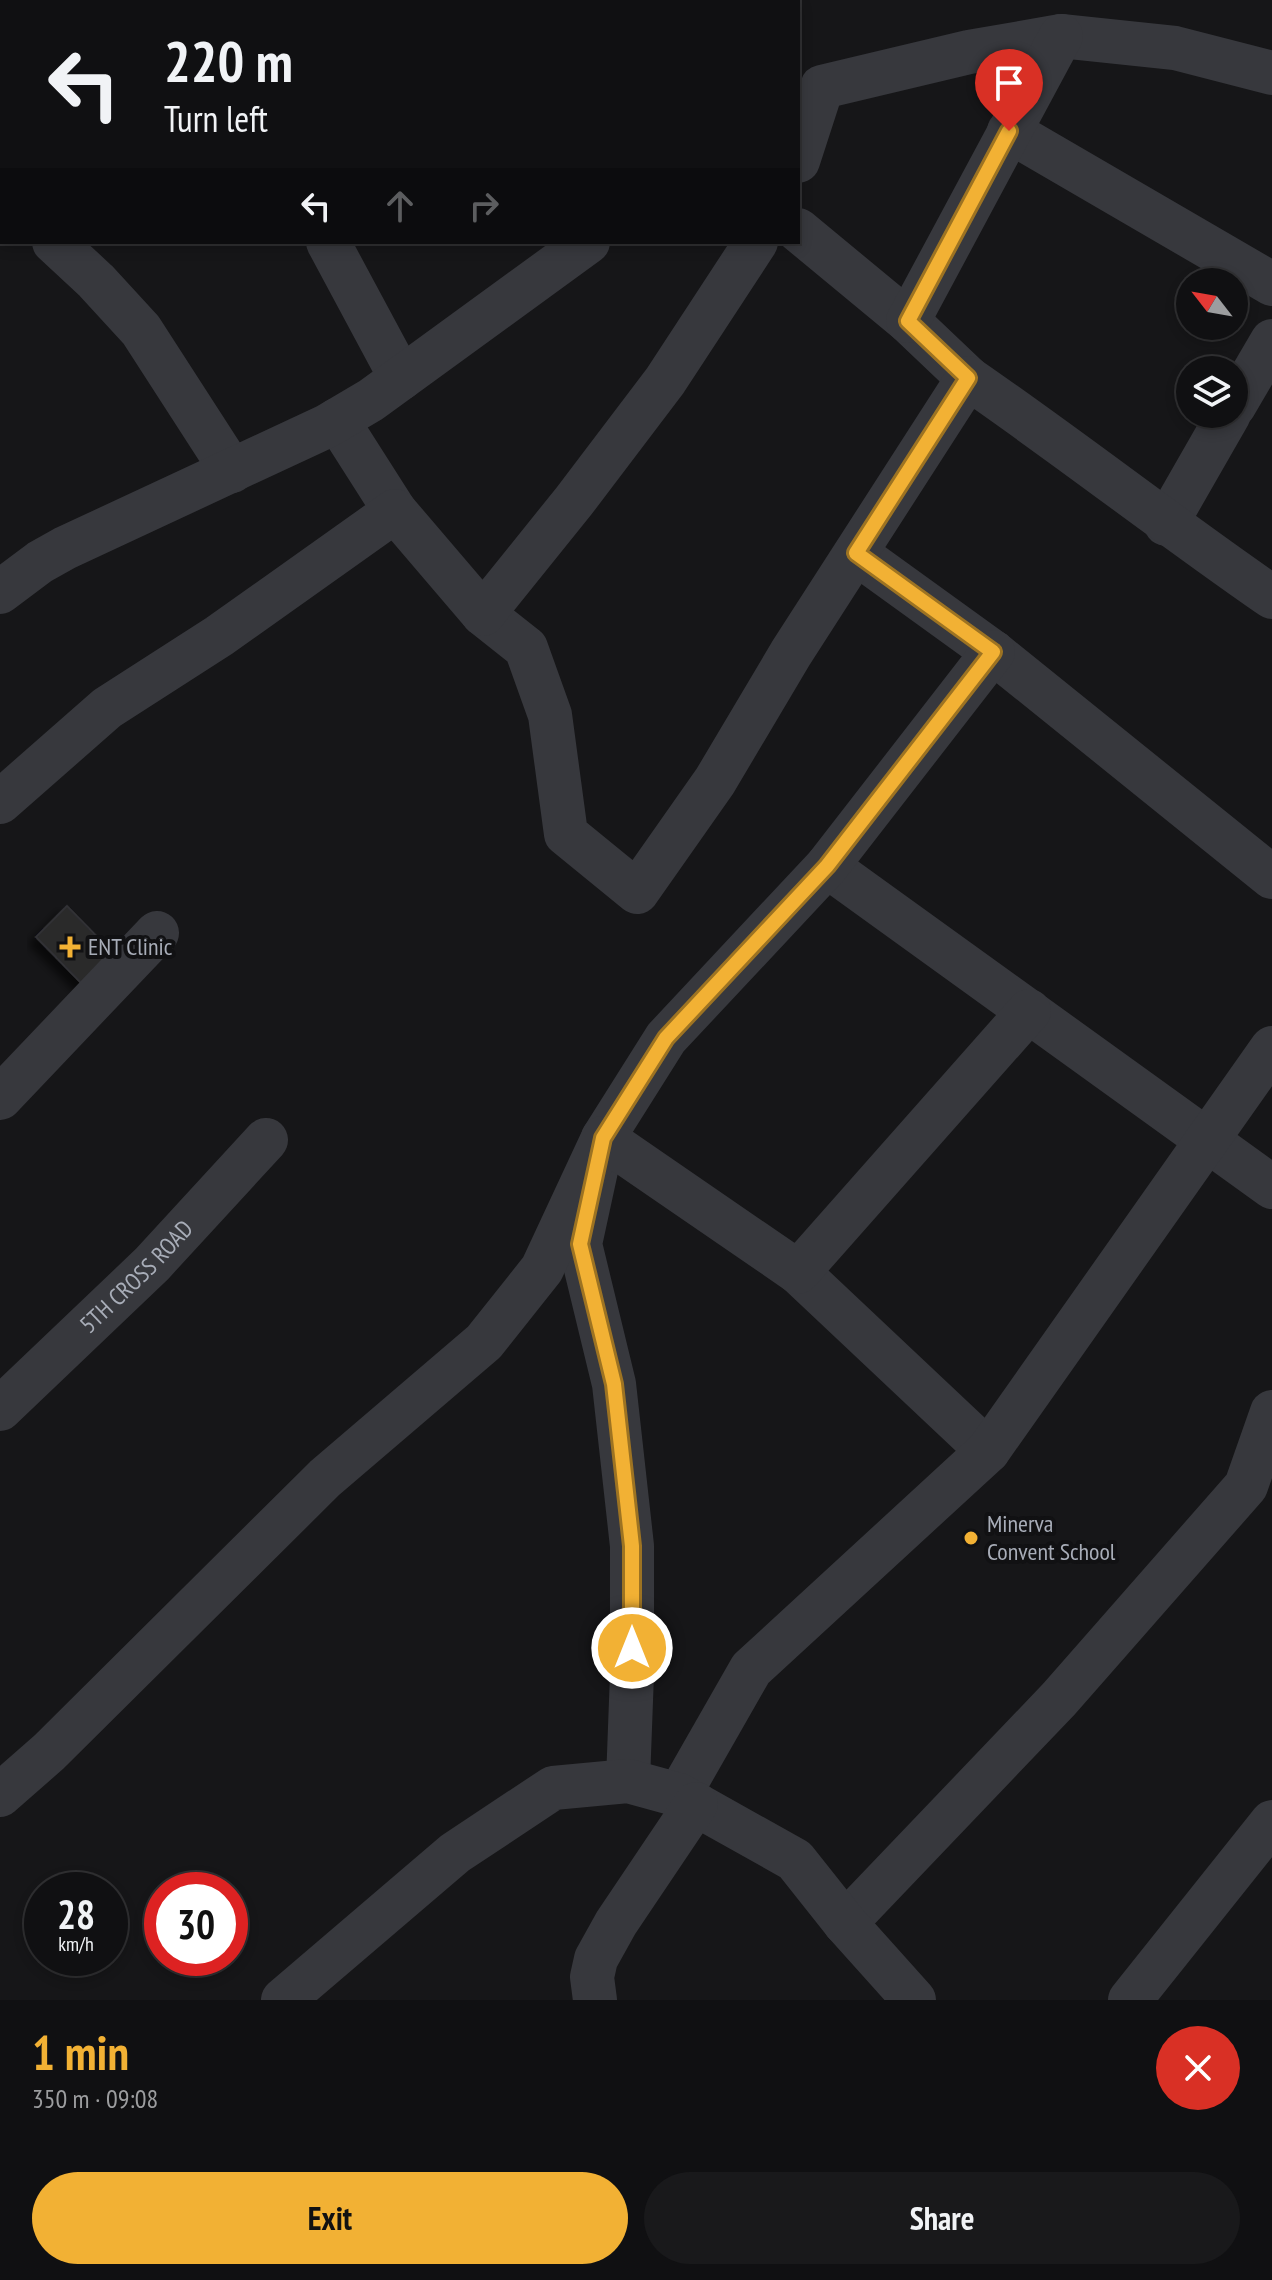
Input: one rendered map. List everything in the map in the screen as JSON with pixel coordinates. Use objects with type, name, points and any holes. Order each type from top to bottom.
[{"type":"street","points":[[908,321],[1061,36]]},
{"type":"street","points":[[800,150],[810,92],[969,52],[1061,36],[1175,48],[1272,73]]},
{"type":"street","points":[[1009,131],[1272,284]]},
{"type":"street","points":[[800,232],[908,321],[968,378],[1038,426],[1166,524],[1272,597]]},
{"type":"street","points":[[56,244],[141,330],[232,471]]},
{"type":"street","points":[[329,244],[401,378]]},
{"type":"street","points":[[0,592],[40,562],[65,548],[332,423],[401,378],[585,244]]},
{"type":"street","points":[[483,614],[665,381],[755,244]]},
{"type":"street","points":[[1248,382],[1272,341]]},
{"type":"street","points":[[332,423],[395,511],[483,614],[526,648],[550,715],[566,834],[637,892],[715,781],[968,378]]},
{"type":"street","points":[[1166,524],[1221,428]]},
{"type":"street","points":[[0,802],[107,708],[219,636],[395,511]]},
{"type":"street","points":[[856,553],[993,652],[1272,877]]},
{"type":"street","points":[[0,1795],[49,1752],[325,1478],[484,1342],[542,1269],[603,1138],[666,1038],[827,866],[993,652]]},
{"type":"street","points":[[827,866],[1272,1187]]},
{"type":"street","points":[[0,1098],[157,933]]},
{"type":"street","points":[[798,1272],[1029,1011]]},
{"type":"street","points":[[595,2000],[592,1977],[596,1959],[687,1799],[751,1669],[988,1451],[1272,1048]]},
{"type":"street","points":[[603,1138],[798,1272],[988,1451]]},
{"type":"street","points":[[603,1138],[580,1244],[614,1384],[632,1546],[628,1781]]},
{"type":"street","name":"5TH CROSS ROAD","points":[[0,1409],[152,1264],[266,1140]]},
{"type":"street","points":[[845,1923],[1059,1699],[1246,1486],[1272,1412]]},
{"type":"street","points":[[283,2000],[455,1853],[553,1788],[628,1781],[687,1799],[795,1860],[845,1923],[914,2000]]},
{"type":"street","points":[[1130,2000],[1272,1822]]},
{"type":"building","points":[[67,906],[118,958],[87,989],[36,937]]},
{"type":"place","name":"ENT Clinic","points":[[70,947]]},
{"type":"place","name":"Minerva Convent School","points":[[971,1538]]},
{"type":"route","points":[[632,1648],[632,1546],[614,1384],[580,1244],[603,1138],[666,1038],[827,866],[993,652],[856,553],[968,378],[908,321],[1009,131]]}]
